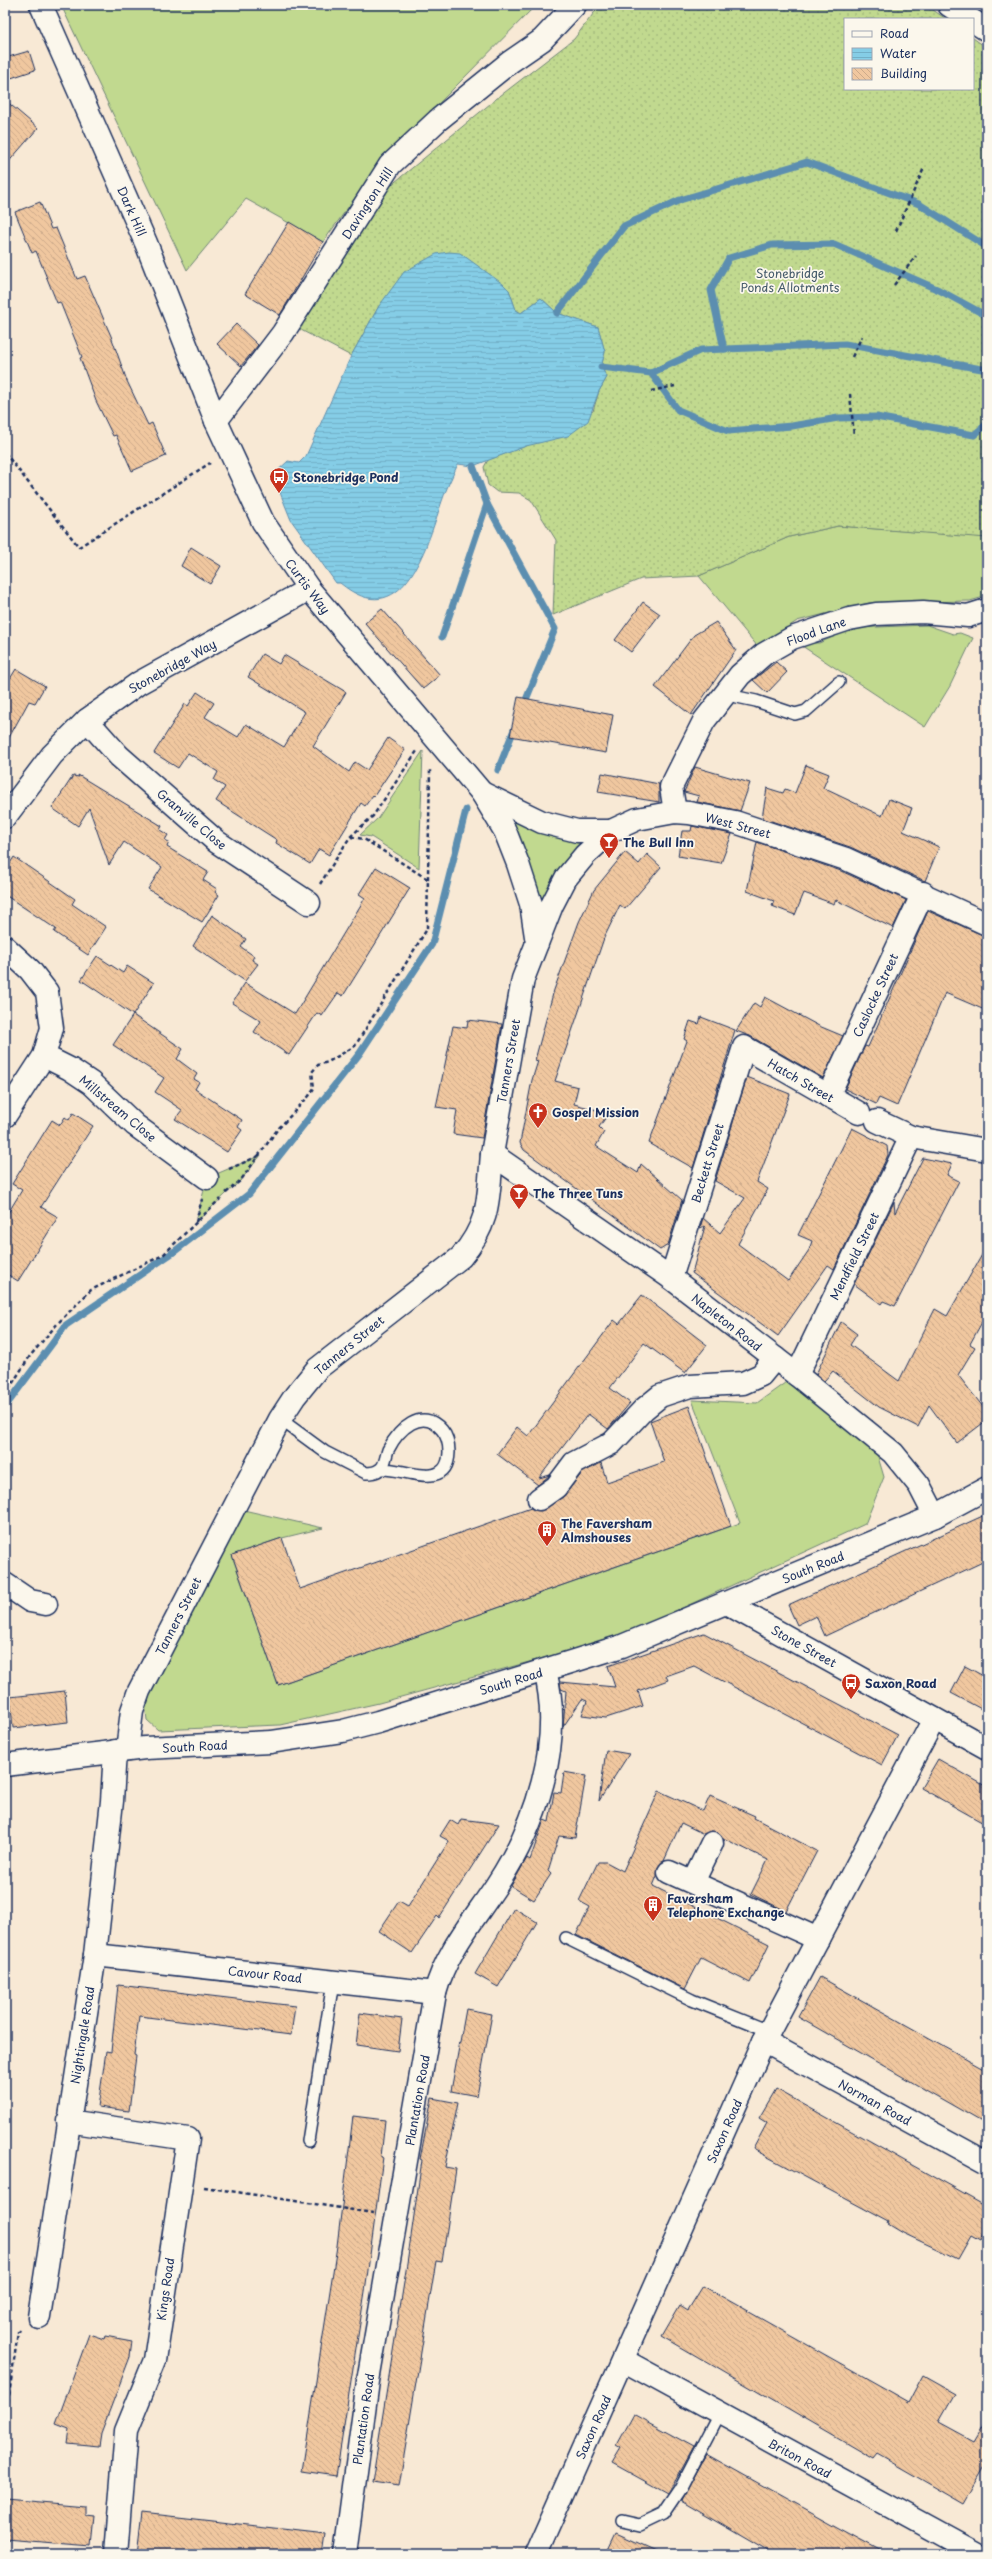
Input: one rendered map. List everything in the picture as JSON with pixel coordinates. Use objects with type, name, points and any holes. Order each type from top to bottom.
[{"type":"street","name":"Dark Hill","points":[[40,5],[146,243],[216,421]]},
{"type":"street","name":"Davington Hill","points":[[216,421],[283,333],[390,166],[438,120],[510,62],[542,40],[575,5]]},
{"type":"street","points":[[949,5],[968,18]]},
{"type":"street","points":[[974,22],[987,30]]},
{"type":"street","name":"Curtis Way","points":[[216,421],[231,450],[263,522],[309,589],[431,730],[482,792],[505,831],[518,864],[531,904],[537,943]]},
{"type":"street","name":"Stonebridge Way","points":[[5,817],[52,755],[87,720],[138,683],[309,589]]},
{"type":"street","name":"Flood Lane","points":[[675,812],[671,787],[704,721],[723,694],[740,675],[764,654],[792,638],[849,618],[876,614],[923,612],[968,616],[987,610]]},
{"type":"street","name":"Granville Close","points":[[87,720],[119,756],[217,842],[309,903]]},
{"type":"street","points":[[482,792],[542,822],[577,831],[611,831]]},
{"type":"street","name":"West Street","points":[[537,943],[552,905],[566,878],[585,855],[611,831],[637,819],[675,812],[689,813],[749,826],[846,859],[987,924]]},
{"type":"street","name":"Caslocke Street","points":[[828,1096],[923,894]]},
{"type":"street","name":"Tanners Street","points":[[121,1751],[139,1691],[280,1419],[317,1369],[461,1257],[475,1241],[487,1210],[492,1154],[523,979],[537,943]]},
{"type":"street","points":[[5,947],[30,970],[47,992],[52,1028],[44,1056],[5,1116]]},
{"type":"street","name":"Hatch Street","points":[[744,1047],[828,1096],[911,1137],[987,1150]]},
{"type":"street","name":"Beckett Street","points":[[671,1278],[744,1047]]},
{"type":"street","name":"Millstream Close","points":[[44,1056],[70,1068],[91,1082],[135,1125],[207,1178]]},
{"type":"street","name":"Mendfield Street","points":[[797,1375],[911,1137]]},
{"type":"street","name":"Napleton Road","points":[[492,1154],[671,1278],[797,1375],[900,1460],[919,1485],[935,1516]]},
{"type":"street","points":[[539,1499],[556,1487],[574,1463],[612,1443],[644,1409],[660,1396],[690,1386],[742,1383],[761,1375],[775,1358]]},
{"type":"street","name":"South Road","points":[[5,1765],[121,1751],[271,1742],[343,1731],[545,1671],[622,1646],[935,1516],[987,1488]]},
{"type":"street","points":[[5,1584],[30,1601],[46,1604]]},
{"type":"street","name":"Stone Street","points":[[726,1603],[987,1748]]},
{"type":"street","name":"Plantation Road","points":[[345,2554],[368,2381],[435,1993],[448,1957],[510,1864],[535,1811],[544,1772],[550,1730],[551,1697],[545,1671]]},
{"type":"street","name":"Saxon Road","points":[[536,2554],[767,2036],[934,1719]]},
{"type":"street","name":"Nightingale Road","points":[[39,2317],[68,2122],[96,1954],[112,1808],[121,1751]]},
{"type":"street","points":[[693,1882],[712,1843]]},
{"type":"street","points":[[669,1872],[818,1939]]},
{"type":"street","name":"Cavour Road","points":[[96,1954],[435,1993]]},
{"type":"street","name":"Norman Road","points":[[767,2036],[987,2163]]},
{"type":"street","name":"Kings Road","points":[[68,2122],[188,2139],[180,2182],[155,2360],[126,2431],[116,2554]]},
{"type":"street","name":"Briton Road","points":[[623,2360],[719,2414],[981,2549]]},
{"type":"lane","points":[[723,694],[756,701],[795,714],[806,711],[839,682]]},
{"type":"lane","points":[[280,1419],[325,1452],[366,1473],[373,1473],[381,1469],[393,1468],[420,1477],[429,1477],[439,1473],[445,1465],[449,1456],[449,1443],[442,1430],[434,1422],[423,1419],[412,1422],[396,1436],[381,1469]]},
{"type":"lane","points":[[566,1938],[767,2036]]},
{"type":"lane","points":[[308,2141],[333,1982]]},
{"type":"lane","points":[[622,2521],[640,2525],[663,2514],[680,2489],[719,2414]]},
{"type":"path","points":[[896,231],[924,168]]},
{"type":"path","points":[[894,285],[916,256]]},
{"type":"path","points":[[852,357],[862,336]]},
{"type":"path","points":[[651,391],[675,386]]},
{"type":"path","points":[[850,394],[854,436]]},
{"type":"path","points":[[5,453],[79,547],[231,450]]},
{"type":"path","points":[[309,903],[350,837],[373,816],[431,730]]},
{"type":"path","points":[[5,1395],[30,1356],[58,1323],[91,1290],[163,1255],[241,1180],[277,1130],[309,1096],[314,1088],[312,1072],[318,1065],[328,1062],[355,1046],[427,928],[431,730]]},
{"type":"path","points":[[350,837],[364,839],[429,880]]},
{"type":"path","points":[[180,2182],[397,2216]]},
{"type":"path","points":[[5,2423],[18,2332],[27,2323],[39,2317]]},
{"type":"green space","points":[[61,5],[536,5],[381,162],[323,242],[246,199],[187,270]]},
{"type":"green space","name":"Stonebridge Ponds Allotments","points":[[600,5],[926,5],[945,18],[844,18],[844,90],[974,90],[974,39],[987,48],[987,538],[838,526],[789,537],[699,576],[641,579],[553,615],[556,540],[531,500],[519,493],[497,492],[488,485],[484,467],[488,460],[526,446],[593,411],[599,391],[607,377],[601,367],[605,352],[598,327],[557,313],[541,298],[521,313],[516,310],[509,290],[379,306],[351,356],[297,328],[390,186],[496,99],[574,39]]},
{"type":"green space","points":[[838,526],[987,538],[987,596],[970,601],[869,603],[797,621],[758,647],[699,576],[789,537]]},
{"type":"green space","points":[[927,625],[953,634],[960,633],[973,638],[950,686],[925,727],[796,642],[819,643],[854,628]]},
{"type":"green space","points":[[423,751],[419,868],[371,837],[360,835],[378,818]]},
{"type":"green space","points":[[513,819],[563,834],[579,842],[581,847],[544,903],[538,902]]},
{"type":"green space","points":[[261,1155],[241,1180],[196,1222],[207,1178]]},
{"type":"green space","points":[[789,1380],[876,1450],[884,1477],[865,1524],[617,1638],[379,1703],[280,1725],[158,1730],[147,1720],[145,1704],[239,1509],[323,1528],[282,1538],[232,1555],[278,1685],[740,1523],[692,1400],[757,1403]]},
{"type":"water","name":"Stonebridge Pond","points":[[449,252],[460,253],[503,284],[509,290],[516,310],[521,313],[541,298],[557,313],[598,327],[605,352],[601,367],[607,377],[599,391],[588,421],[568,436],[526,446],[473,466],[458,464],[444,494],[428,542],[419,562],[408,580],[395,592],[380,598],[362,596],[340,583],[336,583],[291,520],[273,475],[288,461],[299,463],[306,456],[351,356],[379,306],[404,272],[436,254]]},
{"type":"building","points":[[29,51],[35,70],[5,80],[5,58]]},
{"type":"building","points":[[5,100],[38,128],[5,166]]},
{"type":"building","points":[[40,202],[51,229],[56,228],[77,279],[85,276],[111,336],[127,381],[148,425],[152,423],[166,456],[132,471],[116,435],[113,436],[96,401],[80,358],[82,357],[60,302],[57,303],[36,251],[32,253],[15,212]]},
{"type":"building","points":[[289,222],[323,242],[280,315],[245,294]]},
{"type":"building","points":[[236,324],[258,345],[241,366],[217,344]]},
{"type":"building","points":[[191,547],[221,566],[210,584],[181,566]]},
{"type":"building","points":[[643,602],[660,614],[631,652],[615,640]]},
{"type":"building","points":[[382,609],[440,675],[423,689],[365,623]]},
{"type":"building","points":[[716,622],[736,650],[691,715],[655,687],[694,635]]},
{"type":"building","points":[[262,654],[279,664],[284,655],[346,692],[313,746],[349,772],[355,762],[367,770],[388,738],[405,750],[374,796],[373,795],[365,806],[361,803],[329,855],[319,849],[310,864],[276,843],[277,840],[216,801],[225,787],[214,780],[218,772],[188,753],[178,768],[154,753],[185,704],[188,706],[197,692],[214,703],[205,717],[238,737],[246,724],[284,747],[305,712],[248,677]]},
{"type":"building","points":[[776,662],[787,672],[767,693],[753,680]]},
{"type":"building","points":[[16,669],[45,686],[35,703],[29,701],[5,745],[5,687]]},
{"type":"building","points":[[518,697],[613,715],[606,753],[510,736]]},
{"type":"building","points":[[806,765],[829,774],[823,788],[882,816],[889,799],[912,808],[903,831],[939,847],[925,881],[850,847],[762,818],[767,788],[783,793],[785,789],[795,793]]},
{"type":"building","points":[[695,767],[750,783],[740,811],[697,802],[699,796],[684,792]]},
{"type":"building","points":[[602,773],[659,784],[659,802],[598,792]]},
{"type":"building","points":[[78,775],[162,826],[160,830],[168,835],[165,840],[169,842],[167,847],[208,872],[203,880],[217,889],[215,892],[219,895],[202,922],[148,889],[162,867],[124,842],[109,865],[89,808],[78,826],[52,808],[73,776],[79,777]]},
{"type":"building","points":[[692,826],[732,834],[721,863],[678,856],[682,831],[691,831]]},
{"type":"building","points":[[757,842],[841,871],[906,900],[893,928],[836,900],[834,904],[804,893],[795,915],[772,906],[774,901],[747,891]]},
{"type":"building","points":[[625,852],[639,864],[647,854],[661,867],[625,909],[620,905],[604,938],[555,1081],[578,1087],[574,1104],[609,1113],[599,1127],[604,1132],[596,1146],[638,1173],[641,1164],[682,1200],[668,1245],[660,1250],[524,1150],[520,1143],[532,1080],[538,1061],[535,1060],[554,990],[579,922],[594,890]]},
{"type":"building","points":[[14,857],[75,899],[72,904],[106,927],[88,955],[54,932],[56,929],[5,895],[5,871]]},
{"type":"building","points":[[376,867],[410,888],[343,996],[338,993],[322,1016],[317,1013],[289,1055],[254,1032],[261,1021],[232,1003],[245,983],[295,1014],[365,898],[359,894]]},
{"type":"building","points":[[928,911],[987,937],[987,1011],[945,993],[897,1106],[879,1098],[876,1104],[845,1089],[865,1046],[868,1047]]},
{"type":"building","points":[[212,915],[246,939],[241,947],[254,956],[252,960],[258,964],[245,981],[193,946]]},
{"type":"building","points":[[97,956],[123,973],[127,966],[154,983],[133,1015],[81,980]]},
{"type":"building","points":[[765,997],[819,1026],[843,1036],[823,1078],[750,1036],[736,1031],[754,1003],[760,1007]]},
{"type":"building","points":[[133,1015],[183,1049],[177,1059],[197,1074],[194,1079],[199,1082],[195,1089],[242,1120],[238,1127],[242,1130],[227,1152],[175,1119],[182,1110],[155,1092],[164,1078],[113,1045]]},
{"type":"building","points":[[701,1017],[735,1030],[693,1168],[649,1143],[687,1041],[684,1039],[690,1021],[699,1024]]},
{"type":"building","points":[[468,1020],[502,1024],[482,1138],[453,1134],[457,1110],[436,1107],[453,1026],[467,1028]]},
{"type":"building","points":[[747,1077],[790,1094],[757,1182],[768,1189],[738,1244],[788,1281],[809,1250],[812,1241],[798,1235],[852,1128],[887,1146],[888,1155],[834,1269],[828,1265],[778,1336],[692,1273],[705,1226],[700,1228],[703,1218],[720,1233],[745,1198],[715,1181]]},
{"type":"building","points":[[73,1113],[93,1126],[41,1207],[58,1217],[18,1281],[5,1273],[5,1218],[22,1190],[12,1184],[52,1120],[60,1125],[65,1117],[69,1120]]},
{"type":"building","points":[[923,1158],[952,1164],[947,1175],[959,1181],[895,1306],[883,1301],[881,1304],[854,1284],[894,1202],[895,1213]]},
{"type":"building","points":[[987,1246],[987,1313],[970,1344],[975,1347],[958,1375],[987,1412],[987,1420],[957,1443],[929,1405],[918,1427],[879,1407],[833,1371],[824,1381],[816,1374],[841,1322],[857,1334],[850,1345],[899,1381],[935,1309],[947,1316]]},
{"type":"building","points":[[642,1295],[707,1345],[685,1373],[644,1343],[610,1388],[630,1403],[608,1429],[588,1414],[539,1478],[550,1475],[538,1485],[497,1454],[517,1427],[528,1436],[614,1320],[619,1324]]},
{"type":"building","name":"The Faversham Almshouses","points":[[689,1406],[731,1526],[278,1685],[232,1555],[282,1538],[300,1589],[531,1508],[541,1511],[563,1497],[582,1473],[601,1463],[607,1482],[664,1462],[650,1421]]},
{"type":"building","points":[[987,1514],[987,1560],[825,1636],[816,1616],[797,1625],[788,1605]]},
{"type":"building","points":[[704,1633],[898,1735],[882,1765],[694,1666],[666,1676],[668,1680],[638,1691],[643,1706],[606,1718],[582,1715],[587,1701],[582,1699],[563,1727],[566,1691],[561,1689],[560,1682],[615,1687],[608,1666]]},
{"type":"building","points":[[965,1666],[987,1678],[987,1712],[951,1693]]},
{"type":"building","points":[[65,1691],[68,1722],[13,1728],[10,1697]]},
{"type":"building","points":[[606,1750],[629,1754],[599,1801]]},
{"type":"building","points":[[938,1759],[987,1787],[987,1825],[921,1788]]},
{"type":"building","points":[[564,1772],[586,1776],[575,1838],[559,1836],[548,1871],[551,1874],[534,1900],[511,1886],[527,1858],[530,1860],[544,1820],[549,1822],[554,1792],[561,1793]]},
{"type":"building","points":[[659,1791],[703,1811],[710,1796],[755,1816],[754,1818],[817,1851],[786,1911],[751,1894],[768,1860],[725,1839],[724,1841],[717,1832],[711,1831],[704,1834],[681,1823],[664,1861],[658,1867],[657,1876],[653,1886],[769,1944],[750,1983],[701,1958],[685,1989],[576,1935],[590,1907],[579,1901],[598,1862],[606,1862],[623,1871]]},
{"type":"building","points":[[461,1819],[499,1824],[439,1918],[437,1916],[412,1953],[379,1931],[399,1901],[408,1906],[449,1841],[440,1836],[450,1820],[458,1825]]},
{"type":"building","points":[[514,1908],[537,1922],[498,1987],[475,1974]]},
{"type":"building","points":[[820,1977],[987,2070],[987,2125],[798,2017]]},
{"type":"building","points":[[118,1985],[295,2006],[291,2035],[139,2016],[134,2055],[136,2056],[129,2111],[98,2107],[106,2051],[111,2052]]},
{"type":"building","points":[[466,2009],[492,2014],[477,2096],[451,2091]]},
{"type":"building","points":[[360,2013],[402,2019],[398,2051],[356,2045]]},
{"type":"building","points":[[776,2089],[987,2207],[987,2227],[980,2241],[971,2236],[958,2259],[903,2233],[888,2224],[889,2222],[753,2149],[767,2123],[759,2118]]},
{"type":"building","points":[[432,2098],[458,2103],[445,2167],[456,2169],[442,2262],[436,2261],[399,2486],[372,2482],[407,2264],[422,2160],[420,2159]]},
{"type":"building","points":[[353,2116],[385,2120],[381,2157],[383,2157],[366,2285],[336,2476],[302,2471],[337,2246]]},
{"type":"building","points":[[703,2286],[909,2402],[923,2376],[955,2394],[939,2422],[974,2441],[987,2419],[987,2464],[964,2504],[877,2454],[873,2459],[662,2336],[680,2305],[688,2310]]},
{"type":"building","points":[[89,2334],[104,2339],[105,2336],[132,2341],[130,2357],[101,2433],[99,2446],[67,2443],[69,2429],[56,2424]]},
{"type":"building","points":[[633,2414],[694,2447],[668,2494],[612,2463],[621,2448],[616,2445]]},
{"type":"building","points":[[706,2454],[887,2554],[774,2554],[681,2500]]},
{"type":"building","points":[[5,2499],[86,2506],[86,2516],[95,2517],[92,2546],[5,2539]]},
{"type":"building","points":[[142,2513],[326,2534],[323,2554],[137,2554]]},
{"type":"building","points":[[616,2533],[663,2554],[606,2554]]},
{"type":"waterway","points":[[557,313],[624,226],[680,200],[807,162],[919,204],[987,247]]},
{"type":"waterway","points":[[724,349],[711,290],[729,258],[772,245],[834,244],[939,290],[987,316]]},
{"type":"waterway","points":[[601,367],[651,373],[701,350],[845,344],[987,370]]},
{"type":"waterway","points":[[651,373],[678,410],[728,431],[792,426],[838,418],[876,417],[974,435],[987,424]]},
{"type":"waterway","points":[[442,637],[487,504],[473,466]]},
{"type":"waterway","points":[[487,504],[555,629],[523,707]]},
{"type":"waterway","points":[[498,770],[515,727]]},
{"type":"waterway","points":[[5,1407],[66,1325],[175,1251],[249,1194],[360,1053],[432,944],[466,810]]},
{"type":"place","name":"Stonebridge Pond","points":[[279,494]]},
{"type":"place","name":"The Bull Inn","points":[[609,859]]},
{"type":"place","name":"Gospel Mission","points":[[538,1129]]},
{"type":"place","name":"The Three Tuns","points":[[519,1210]]},
{"type":"place","name":"The Faversham Almshouses","points":[[547,1547]]},
{"type":"place","name":"Saxon Road","points":[[851,1700]]},
{"type":"place","name":"Faversham Telephone Exchange","points":[[653,1922]]}]
